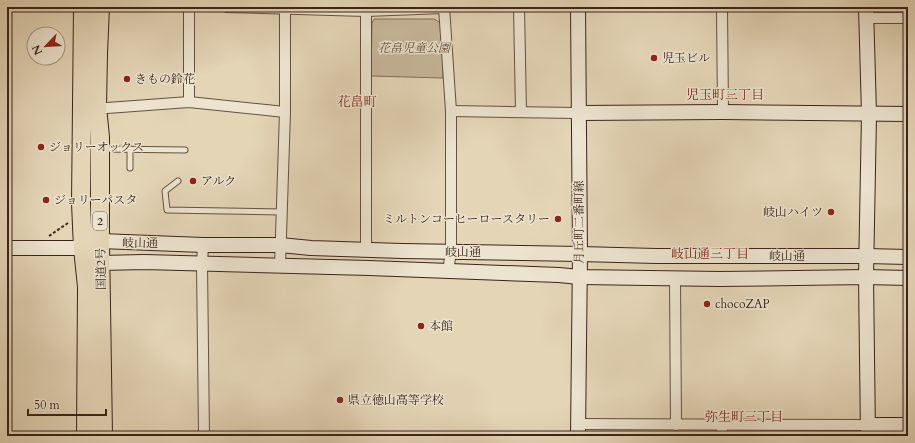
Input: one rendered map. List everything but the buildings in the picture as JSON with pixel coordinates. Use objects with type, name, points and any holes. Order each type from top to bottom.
[{"type":"highway","name":"国道2号","points":[[84,7],[81,203],[83,248],[87,287],[86,436]]},
{"type":"highway","name":"国道2号","points":[[100,7],[97,107],[100,148],[103,436]]},
{"type":"street","points":[[189,7],[189,102]]},
{"type":"street","points":[[226,7],[366,11],[444,8],[451,111],[451,252],[448,271]]},
{"type":"street","points":[[519,7],[521,112]]},
{"type":"street","name":"月丘町二番町線","points":[[578,7],[580,254],[578,430]]},
{"type":"street","points":[[722,7],[723,112]]},
{"type":"street","points":[[280,266],[285,112],[285,8]]},
{"type":"street","points":[[366,11],[366,250]]},
{"type":"street","points":[[868,430],[866,256],[868,114],[866,12],[908,18]]},
{"type":"street","points":[[97,107],[107,108],[189,102],[285,112]]},
{"type":"street","points":[[451,111],[908,114]]},
{"type":"street","name":"岐山通","points":[[83,248],[100,241],[203,245],[280,245],[366,250],[451,252],[656,256],[908,257]]},
{"type":"street","points":[[203,245],[204,436]]},
{"type":"street","points":[[7,248],[83,248],[101,263]]},
{"type":"street","name":"岐山通","points":[[101,263],[144,262],[448,271],[579,277],[908,278]]},
{"type":"street","points":[[675,278],[676,425]]},
{"type":"street","points":[[578,430],[722,424],[868,430],[908,425]]},
{"type":"street","points":[[722,424],[722,436]]},
{"type":"lane","points":[[100,148],[185,150]]},
{"type":"lane","points":[[130,149],[130,168]]},
{"type":"lane","points":[[178,181],[164,191],[167,210],[281,212]]},
{"type":"green space","name":"花畠児童公園","points":[[374,19],[434,19],[441,23],[443,29],[443,78],[371,76],[372,23]]},
{"type":"place","name":"児玉ビル","points":[[654,58]]},
{"type":"place","name":"きもの鈴花","points":[[127,79]]},
{"type":"place","name":"ジョリーオックス","points":[[41,147]]},
{"type":"place","name":"アルク","points":[[193,181]]},
{"type":"place","name":"ジョリーパスタ","points":[[46,200]]},
{"type":"place","name":"岐山ハイツ","points":[[831,212]]},
{"type":"place","name":"ミルトンコーヒーロースタリー","points":[[558,219]]},
{"type":"place","name":"chocoZAP","points":[[707,304]]},
{"type":"place","name":"本館","points":[[421,326]]},
{"type":"place","name":"県立徳山高等学校","points":[[340,400]]},
{"type":"district","name":"児玉町三丁目","points":[[725,95]]},
{"type":"district","name":"花畠町","points":[[357,102]]},
{"type":"district","name":"岐山通三丁目","points":[[710,254]]},
{"type":"district","name":"弥生町三丁目","points":[[744,417]]}]
